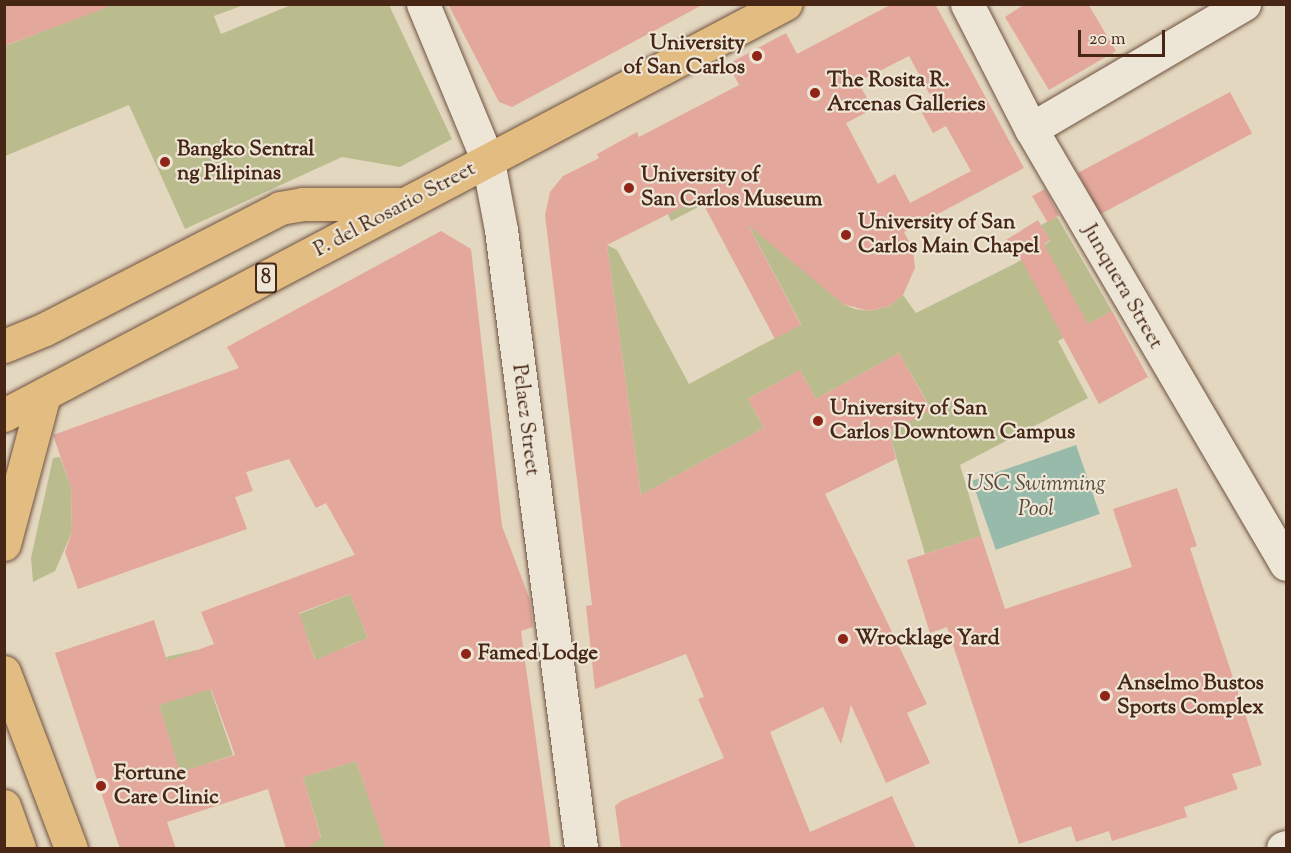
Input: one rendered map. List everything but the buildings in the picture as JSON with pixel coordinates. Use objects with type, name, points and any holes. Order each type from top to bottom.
[{"type":"main road","name":"P. del Rosario Street","points":[[4,415],[785,4]]},
{"type":"main road","points":[[4,346],[45,329],[280,208],[302,204],[408,204]]},
{"type":"main road","points":[[4,543],[44,395]]},
{"type":"main road","points":[[4,672],[71,849]]},
{"type":"main road","points":[[4,806],[20,849]]},
{"type":"street","name":"Pelaez Street","points":[[423,4],[488,161],[501,230],[581,849]]},
{"type":"street","name":"Junquera Street","points":[[967,4],[1030,129],[1287,564]]},
{"type":"street","points":[[1030,129],[1244,4]]},
{"type":"shaded area","name":"Bangko Sentral ng Pilipinas","points":[[114,4],[244,5],[214,16],[221,34],[291,5],[389,5],[452,139],[400,167],[342,157],[185,229],[129,105],[5,156],[5,46]]},
{"type":"shaded area","points":[[727,158],[843,304],[855,309],[870,311],[889,306],[903,295],[916,313],[1016,263],[1050,241],[1041,225],[1057,217],[1112,311],[1058,341],[1088,398],[960,465],[981,536],[925,554],[889,433],[931,409],[899,353],[816,399],[800,370],[748,399],[764,428],[641,495],[607,245],[617,250],[689,384],[801,324],[730,191],[671,221],[658,193]]},
{"type":"shaded area","points":[[60,457],[71,487],[72,532],[55,571],[33,582],[31,558],[53,458]]},
{"type":"shaded area","points":[[355,555],[398,580],[352,599],[368,638],[343,648],[329,698],[299,614],[353,593],[341,560]]},
{"type":"shaded area","points":[[197,650],[233,755],[173,775],[174,754],[159,705],[180,698],[166,657]]},
{"type":"shaded area","points":[[356,761],[386,848],[306,848],[321,837],[303,777]]},
{"type":"water","name":"USC Swimming Pool","points":[[1076,445],[1100,514],[996,550],[972,481]]},
{"type":"place","name":"University of San Carlos","points":[[757,56]]},
{"type":"place","name":"The Rosita R. Arcenas Galleries","points":[[815,93]]},
{"type":"place","name":"Bangko Sentral ng Pilipinas","points":[[165,162]]},
{"type":"place","name":"University of San Carlos Museum","points":[[629,188]]},
{"type":"place","name":"University of San Carlos Main Chapel","points":[[846,235]]},
{"type":"place","name":"University of San Carlos Downtown Campus","points":[[818,421]]},
{"type":"place","name":"Wrocklage Yard","points":[[843,639]]},
{"type":"place","name":"Famed Lodge","points":[[466,654]]},
{"type":"place","name":"Anselmo Bustos Sports Complex","points":[[1105,696]]},
{"type":"place","name":"Fortune Care Clinic","points":[[101,786]]}]
